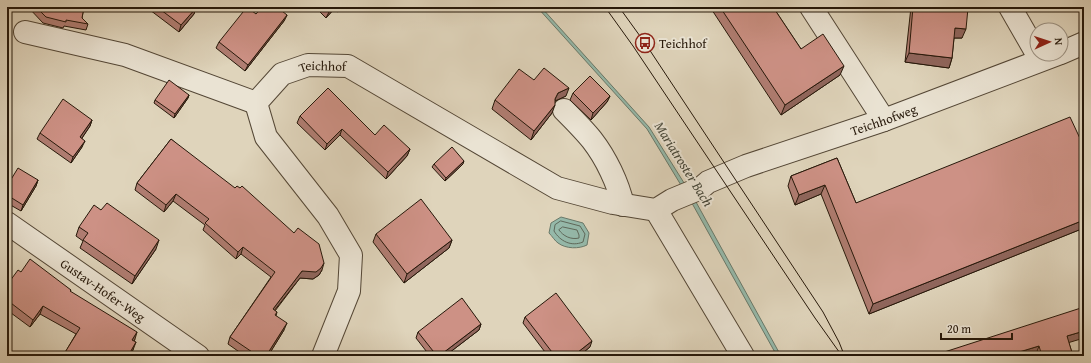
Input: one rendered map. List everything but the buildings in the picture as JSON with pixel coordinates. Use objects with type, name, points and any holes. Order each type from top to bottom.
[{"type":"street","points":[[811,7],[884,120]]},
{"type":"street","points":[[1010,7],[1029,32]]},
{"type":"street","points":[[25,32],[125,55],[256,103],[266,136],[328,216],[351,255],[349,291],[323,356]]},
{"type":"street","name":"Teichhofweg","points":[[1069,48],[1084,43]]},
{"type":"street","name":"Teichhofweg","points":[[664,205],[746,166],[884,120],[1029,62]]},
{"type":"street","name":"Teichhof","points":[[256,103],[282,74],[308,65],[348,66],[557,188],[623,205],[664,205]]},
{"type":"street","points":[[564,110],[593,141],[612,173],[620,192],[623,205]]},
{"type":"street","points":[[664,205],[743,356]]},
{"type":"street","name":"Gustav-Hofer-Weg","points":[[7,223],[198,356]]},
{"type":"water","name":"Mariatroster Bach","points":[[537,7],[541,7],[649,127],[696,202],[781,356],[777,356],[693,205],[647,129]]},
{"type":"water","points":[[561,217],[583,223],[589,233],[587,245],[576,248],[561,245],[556,241],[549,233],[551,223]]},
{"type":"tram line","points":[[605,7],[633,46],[842,356]]},
{"type":"tram line","points":[[619,7],[645,43],[823,312],[843,352]]},
{"type":"place","name":"Teichhof","points":[[645,43]]}]
